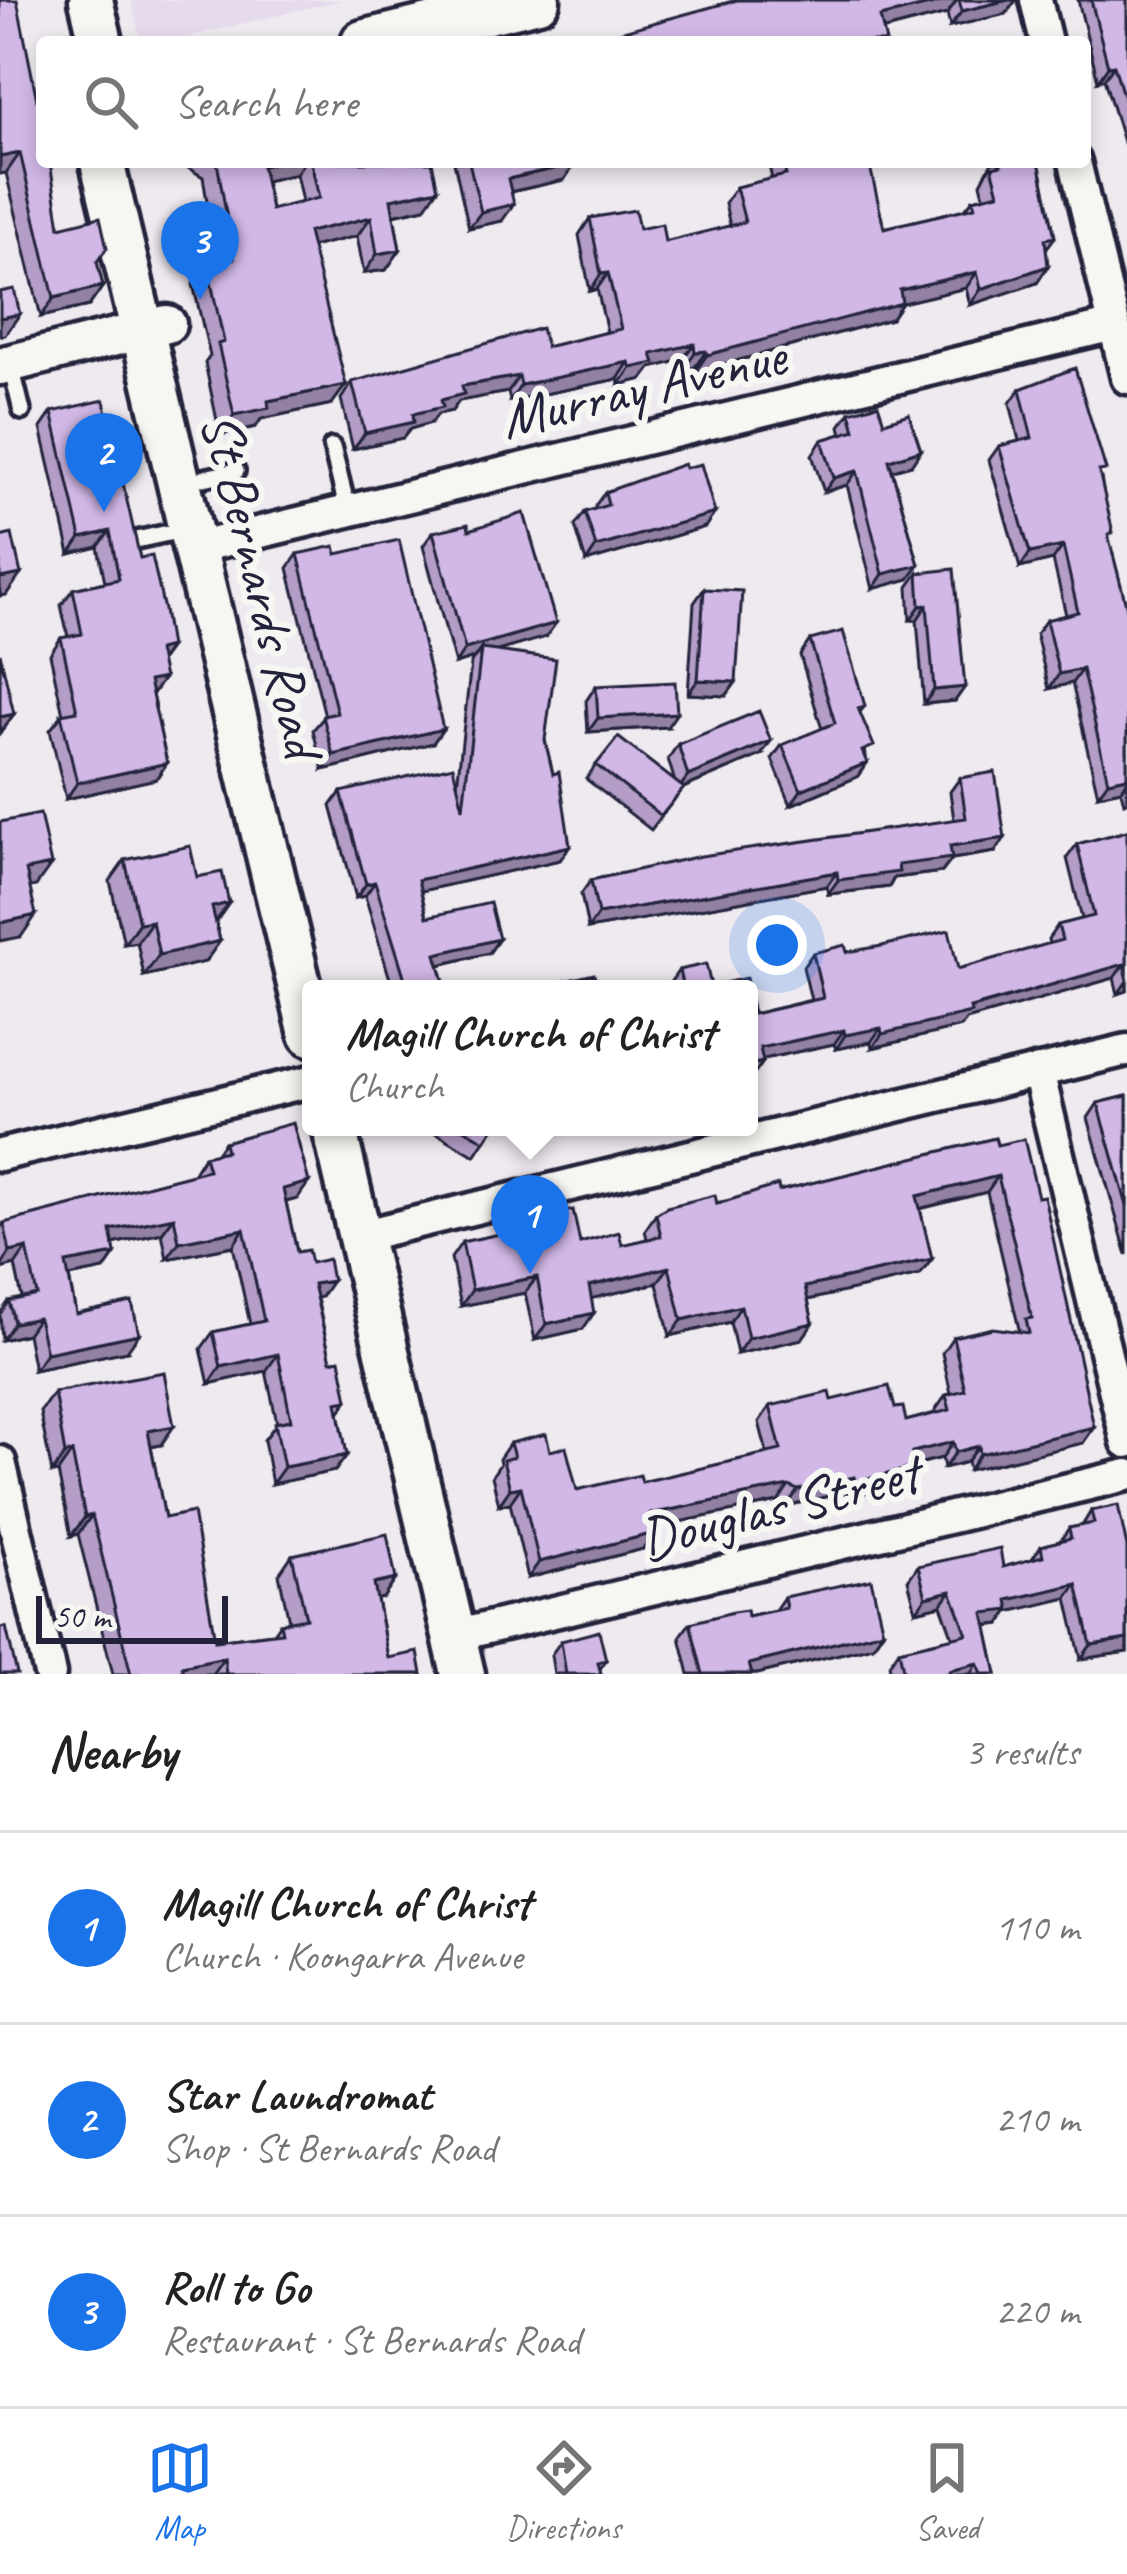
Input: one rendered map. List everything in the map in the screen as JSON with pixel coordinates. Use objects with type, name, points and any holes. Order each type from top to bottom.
[{"type":"main road","points":[[64,0],[73,36]]},
{"type":"main road","points":[[91,0],[100,36]]},
{"type":"main road","points":[[388,36],[538,0]]},
{"type":"main road","name":"St Bernards Road","points":[[104,168],[155,327],[220,475],[202,539],[325,980]]},
{"type":"main road","name":"St Bernards Road","points":[[131,168],[155,327],[302,993]]},
{"type":"main road","points":[[337,1136],[373,1233]]},
{"type":"main road","points":[[362,1136],[373,1233],[466,1647],[489,1674]]},
{"type":"street","points":[[1036,0],[1045,36]]},
{"type":"street","points":[[1076,168],[1127,378]]},
{"type":"street","name":"Murray Avenue","points":[[202,539],[348,511],[1114,325]]},
{"type":"street","points":[[5,364],[155,327]]},
{"type":"street","points":[[373,1233],[1127,1050]]},
{"type":"street","points":[[1038,1071],[1127,1442]]},
{"type":"street","points":[[0,1155],[302,1083]]},
{"type":"street","points":[[0,1462],[50,1674]]},
{"type":"street","name":"Douglas Street","points":[[466,1647],[1127,1474]]},
{"type":"lane","points":[[5,364],[22,411]]},
{"type":"lane","points":[[332,447],[348,511]]},
{"type":"lane","points":[[136,540],[202,539]]},
{"type":"shaded area","points":[[131,0],[342,0],[191,36],[140,36]]},
{"type":"building","points":[[0,0],[17,0],[36,95],[36,168],[51,168],[60,227],[100,217],[107,248],[97,262],[103,286],[54,298],[20,153],[0,157]]},
{"type":"building","points":[[737,0],[949,0],[880,17],[885,36],[605,36]]},
{"type":"building","points":[[959,0],[1008,0],[962,11]]},
{"type":"building","points":[[1091,0],[1127,0],[1127,109],[1114,65],[1108,66]]},
{"type":"building","points":[[218,168],[262,168],[271,210],[319,198],[312,168],[433,168],[438,189],[391,199],[400,250],[377,254],[371,217],[308,232],[346,385],[268,401],[269,408],[234,415],[207,264],[234,258]]},
{"type":"building","points":[[470,168],[557,168],[508,179],[514,204],[481,212]]},
{"type":"building","points":[[784,168],[870,168],[884,228],[975,207],[973,199],[999,193],[992,168],[1040,168],[1055,237],[1045,239],[1048,266],[981,289],[977,272],[900,290],[902,303],[707,355],[706,351],[695,352],[694,344],[652,354],[655,363],[631,368],[629,362],[521,385],[519,376],[462,386],[464,394],[441,400],[443,407],[413,414],[414,422],[365,433],[352,382],[541,328],[546,347],[621,329],[608,273],[601,274],[590,218],[635,210],[639,229],[662,224],[665,242],[745,222],[736,187],[786,175]]},
{"type":"building","points":[[14,289],[20,314],[0,318],[0,292]]},
{"type":"building","points":[[1075,368],[1106,470],[1099,471],[1113,533],[1108,535],[1127,609],[1127,777],[1108,781],[1082,669],[1059,674],[1046,620],[1078,612],[1063,546],[1030,553],[999,446],[1032,438],[1020,389]]},
{"type":"building","points":[[104,400],[140,558],[152,556],[164,610],[170,647],[158,650],[164,678],[149,681],[167,763],[77,783],[61,714],[77,711],[61,638],[82,634],[73,589],[119,579],[110,531],[81,538],[52,412]]},
{"type":"building","points":[[878,404],[884,422],[909,414],[921,450],[889,460],[919,565],[883,574],[857,471],[834,478],[822,440],[855,430],[850,412]]},
{"type":"building","points":[[684,464],[685,468],[701,464],[715,513],[596,547],[585,512],[608,505],[605,492]]},
{"type":"building","points":[[524,513],[556,623],[465,649],[433,532],[468,524],[469,530]]},
{"type":"building","points":[[12,534],[21,574],[0,578],[0,537]]},
{"type":"building","points":[[399,540],[443,729],[333,755],[323,716],[337,713],[298,554],[335,546],[337,554]]},
{"type":"building","points":[[954,569],[965,687],[934,690],[927,605],[920,606],[918,573]]},
{"type":"building","points":[[704,589],[742,591],[736,682],[698,680]]},
{"type":"building","points":[[843,631],[865,706],[858,708],[874,746],[862,751],[867,763],[801,790],[782,745],[835,723],[810,640]]},
{"type":"building","points":[[481,649],[556,659],[545,740],[553,774],[559,772],[570,846],[418,880],[427,917],[490,903],[499,939],[436,954],[443,980],[405,980],[375,882],[366,884],[341,792],[453,766],[463,808]]},
{"type":"building","points":[[0,653],[14,714],[0,717]]},
{"type":"building","points":[[675,682],[677,713],[598,718],[596,686]]},
{"type":"building","points":[[759,711],[771,741],[688,776],[678,744]]},
{"type":"building","points":[[618,737],[684,788],[661,816],[596,765]]},
{"type":"building","points":[[995,772],[1005,838],[950,846],[952,858],[898,865],[899,872],[838,880],[837,872],[598,914],[591,880],[701,856],[966,818],[960,778]]},
{"type":"building","points":[[40,814],[51,865],[26,870],[36,915],[0,923],[0,822]]},
{"type":"building","points":[[1127,831],[1127,976],[1124,964],[970,1008],[971,1013],[882,1034],[881,1028],[845,1035],[844,1030],[760,1048],[763,1062],[758,1063],[758,1013],[823,998],[813,953],[845,945],[847,952],[949,930],[958,969],[1062,940],[1058,925],[1094,916],[1077,844]]},
{"type":"building","points":[[190,846],[197,877],[222,872],[229,903],[212,907],[220,941],[159,955],[152,921],[139,923],[125,860]]},
{"type":"building","points":[[706,964],[710,980],[681,980],[679,970]]},
{"type":"building","points":[[1127,1096],[1127,1206],[1098,1103]]},
{"type":"building","points":[[293,1123],[309,1182],[283,1189],[297,1252],[308,1250],[311,1263],[328,1259],[332,1281],[313,1284],[331,1361],[340,1359],[348,1400],[337,1402],[347,1455],[284,1467],[275,1423],[291,1420],[278,1354],[221,1367],[213,1332],[264,1321],[244,1229],[179,1242],[174,1217],[111,1230],[115,1254],[66,1263],[76,1314],[132,1302],[139,1334],[46,1353],[38,1318],[14,1323],[9,1301],[37,1295],[27,1248],[10,1252],[4,1223],[208,1170],[204,1156],[226,1151],[224,1142]]},
{"type":"building","points":[[995,1138],[997,1145],[1024,1139],[1038,1197],[1044,1196],[1094,1427],[980,1454],[979,1446],[956,1452],[953,1442],[912,1452],[916,1467],[855,1482],[854,1477],[798,1490],[789,1486],[650,1514],[655,1533],[539,1562],[521,1487],[510,1489],[503,1460],[514,1457],[510,1443],[546,1434],[550,1451],[566,1447],[577,1490],[640,1475],[642,1482],[781,1450],[770,1406],[830,1392],[832,1400],[889,1386],[895,1408],[903,1407],[906,1421],[950,1410],[946,1395],[965,1390],[953,1337],[993,1328],[1029,1333],[1026,1319],[1032,1318],[998,1176],[917,1196],[932,1259],[805,1287],[813,1323],[748,1338],[741,1306],[682,1320],[669,1267],[589,1286],[594,1313],[546,1324],[537,1277],[472,1290],[462,1242],[537,1226],[535,1218],[573,1210],[580,1243],[619,1232],[622,1245],[661,1236],[656,1214],[667,1207],[715,1195],[717,1204],[778,1185],[779,1191]]},
{"type":"building","points":[[164,1372],[174,1426],[148,1431],[165,1518],[193,1512],[215,1640],[282,1632],[280,1623],[306,1618],[292,1555],[387,1534],[396,1579],[374,1584],[388,1658],[418,1652],[422,1674],[226,1674],[224,1657],[182,1666],[183,1674],[131,1674],[92,1515],[85,1517],[72,1452],[65,1454],[54,1392]]},
{"type":"building","points":[[1118,1505],[1127,1547],[1127,1639],[1091,1645],[1077,1584],[1008,1600],[1010,1610],[984,1613],[997,1674],[982,1674],[978,1663],[949,1670],[950,1674],[904,1674],[899,1650],[967,1634],[951,1591],[926,1597],[918,1566],[1000,1548],[1003,1567],[1043,1556],[1041,1546],[1071,1538],[1069,1528],[1094,1523],[1091,1511]]},
{"type":"building","points":[[871,1579],[883,1631],[749,1664],[752,1674],[703,1674],[690,1623],[733,1612],[747,1610],[748,1616],[786,1608],[784,1597]]},
{"type":"building","points":[[6,1627],[17,1674],[0,1674],[0,1628]]},
{"type":"building","points":[[599,1631],[606,1660],[598,1662],[601,1674],[566,1674],[561,1641]]},
{"type":"place","name":"Roll to Go","points":[[200,300]]},
{"type":"place","name":"Star Laundromat","points":[[104,512]]},
{"type":"place","name":"Magill Church of Christ","points":[[530,1274]]}]
